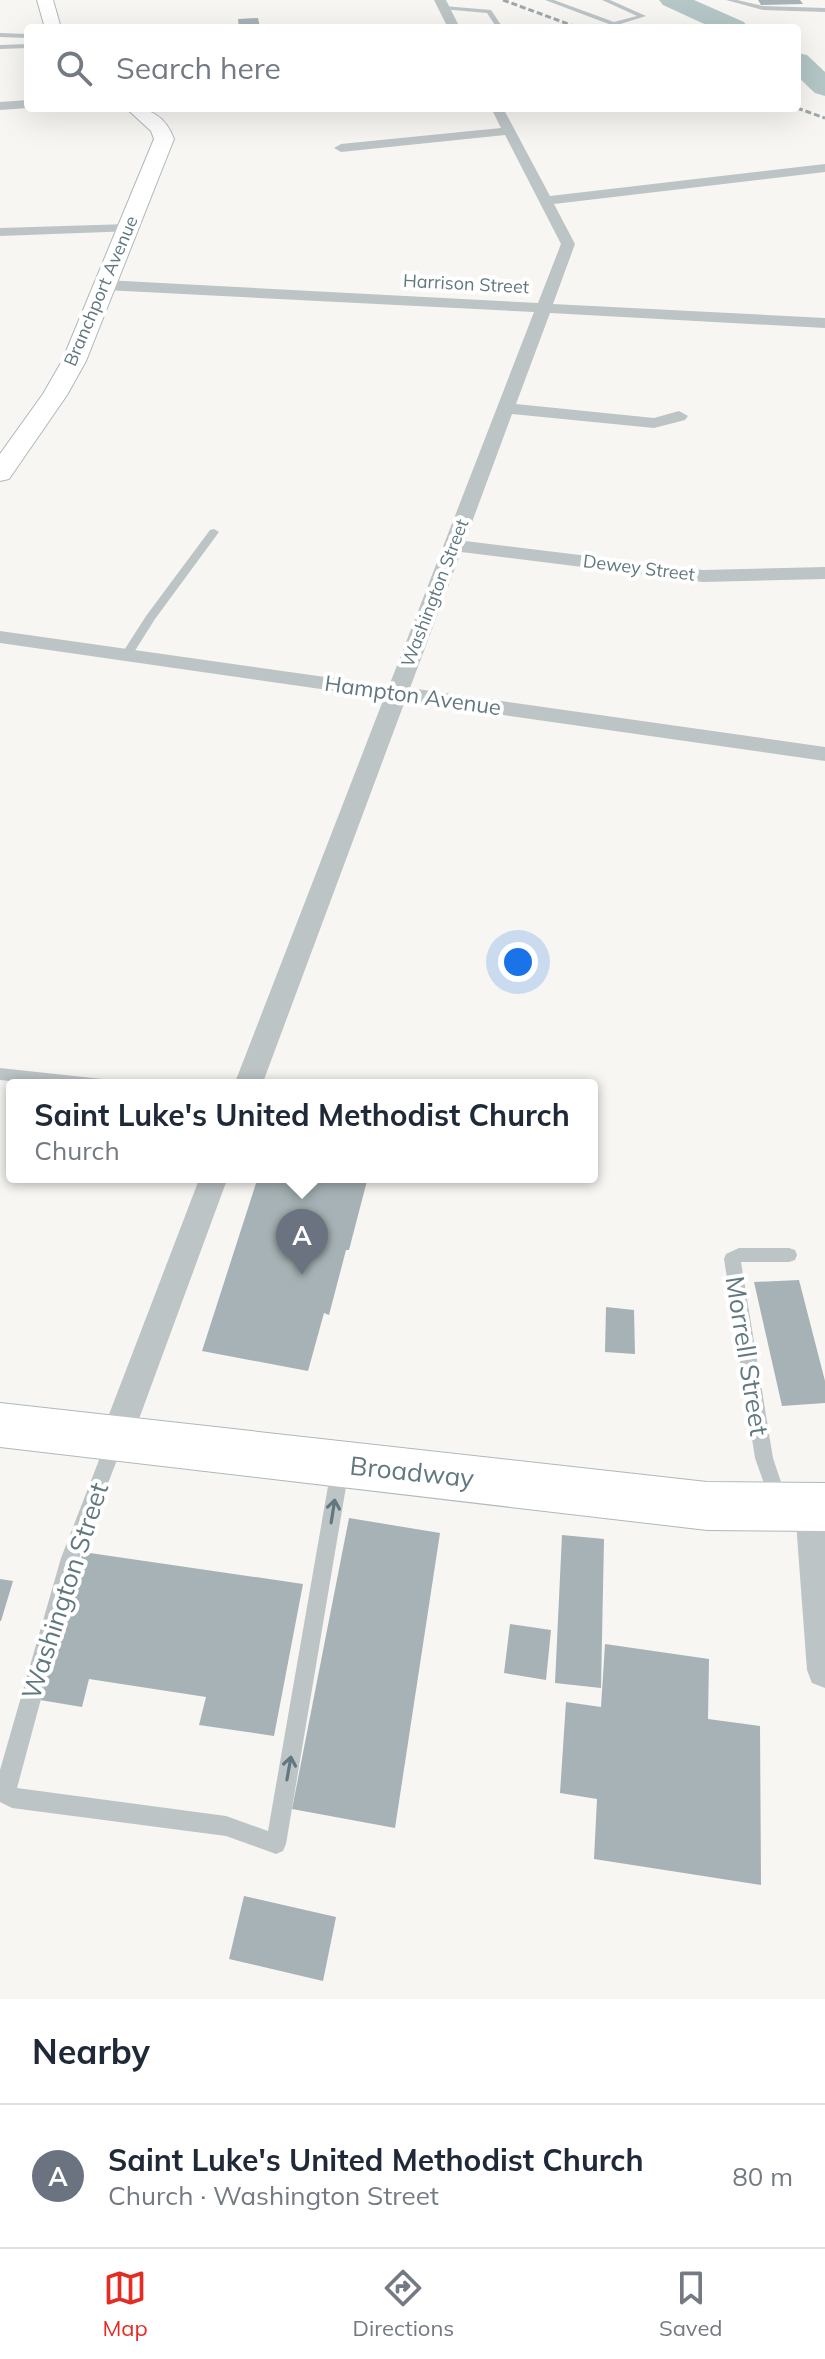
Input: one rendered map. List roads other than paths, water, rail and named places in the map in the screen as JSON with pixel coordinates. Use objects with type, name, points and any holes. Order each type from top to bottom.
[{"type":"street","points":[[45,0],[52,24]]},
{"type":"street","points":[[442,4],[452,24]]},
{"type":"street","points":[[0,106],[24,104]]},
{"type":"street","name":"Branchport Avenue","points":[[0,473],[62,384],[164,139],[160,128],[140,112]]},
{"type":"street","name":"Washington Street","points":[[250,1079],[568,244],[499,112]]},
{"type":"street","points":[[341,148],[509,131]]},
{"type":"street","points":[[547,201],[825,168]]},
{"type":"street","points":[[0,232],[128,228]]},
{"type":"street","name":"Harrison Street","points":[[105,285],[825,323]]},
{"type":"street","points":[[506,408],[654,423],[679,416]]},
{"type":"street","name":"Dewey Street","points":[[454,545],[703,576],[825,573]]},
{"type":"street","name":"Hampton Avenue","points":[[0,637],[825,754]]},
{"type":"street","name":"Washington Street","points":[[116,1438],[212,1183]]},
{"type":"street","name":"Broadway","points":[[0,1425],[707,1506],[806,1508]]},
{"type":"street","name":"Morrell Street","points":[[806,1508],[825,1670]]},
{"type":"lane","points":[[548,0],[614,24],[643,16],[605,0]]},
{"type":"lane","points":[[729,0],[763,8],[825,10]]},
{"type":"lane","points":[[442,4],[489,11],[497,24]]},
{"type":"lane","points":[[0,35],[24,36]]},
{"type":"lane","points":[[0,47],[24,46]]},
{"type":"lane","points":[[127,655],[150,618],[214,532]]},
{"type":"lane","points":[[0,1074],[50,1079]]},
{"type":"lane","name":"Morrell Street","points":[[789,1255],[739,1255],[732,1259],[764,1458],[806,1508]]},
{"type":"lane","name":"Washington Street","points":[[116,1438],[70,1558],[5,1789],[12,1798],[226,1826],[276,1844],[341,1464]]},
{"type":"waterway","points":[[672,0],[726,24]]},
{"type":"waterway","points":[[801,65],[825,87]]},
{"type":"railway","points":[[503,0],[568,24]]},
{"type":"railway","points":[[801,109],[825,118]]},
{"type":"place","name":"Saint Luke's United Methodist Church","points":[[302,1275]]}]
